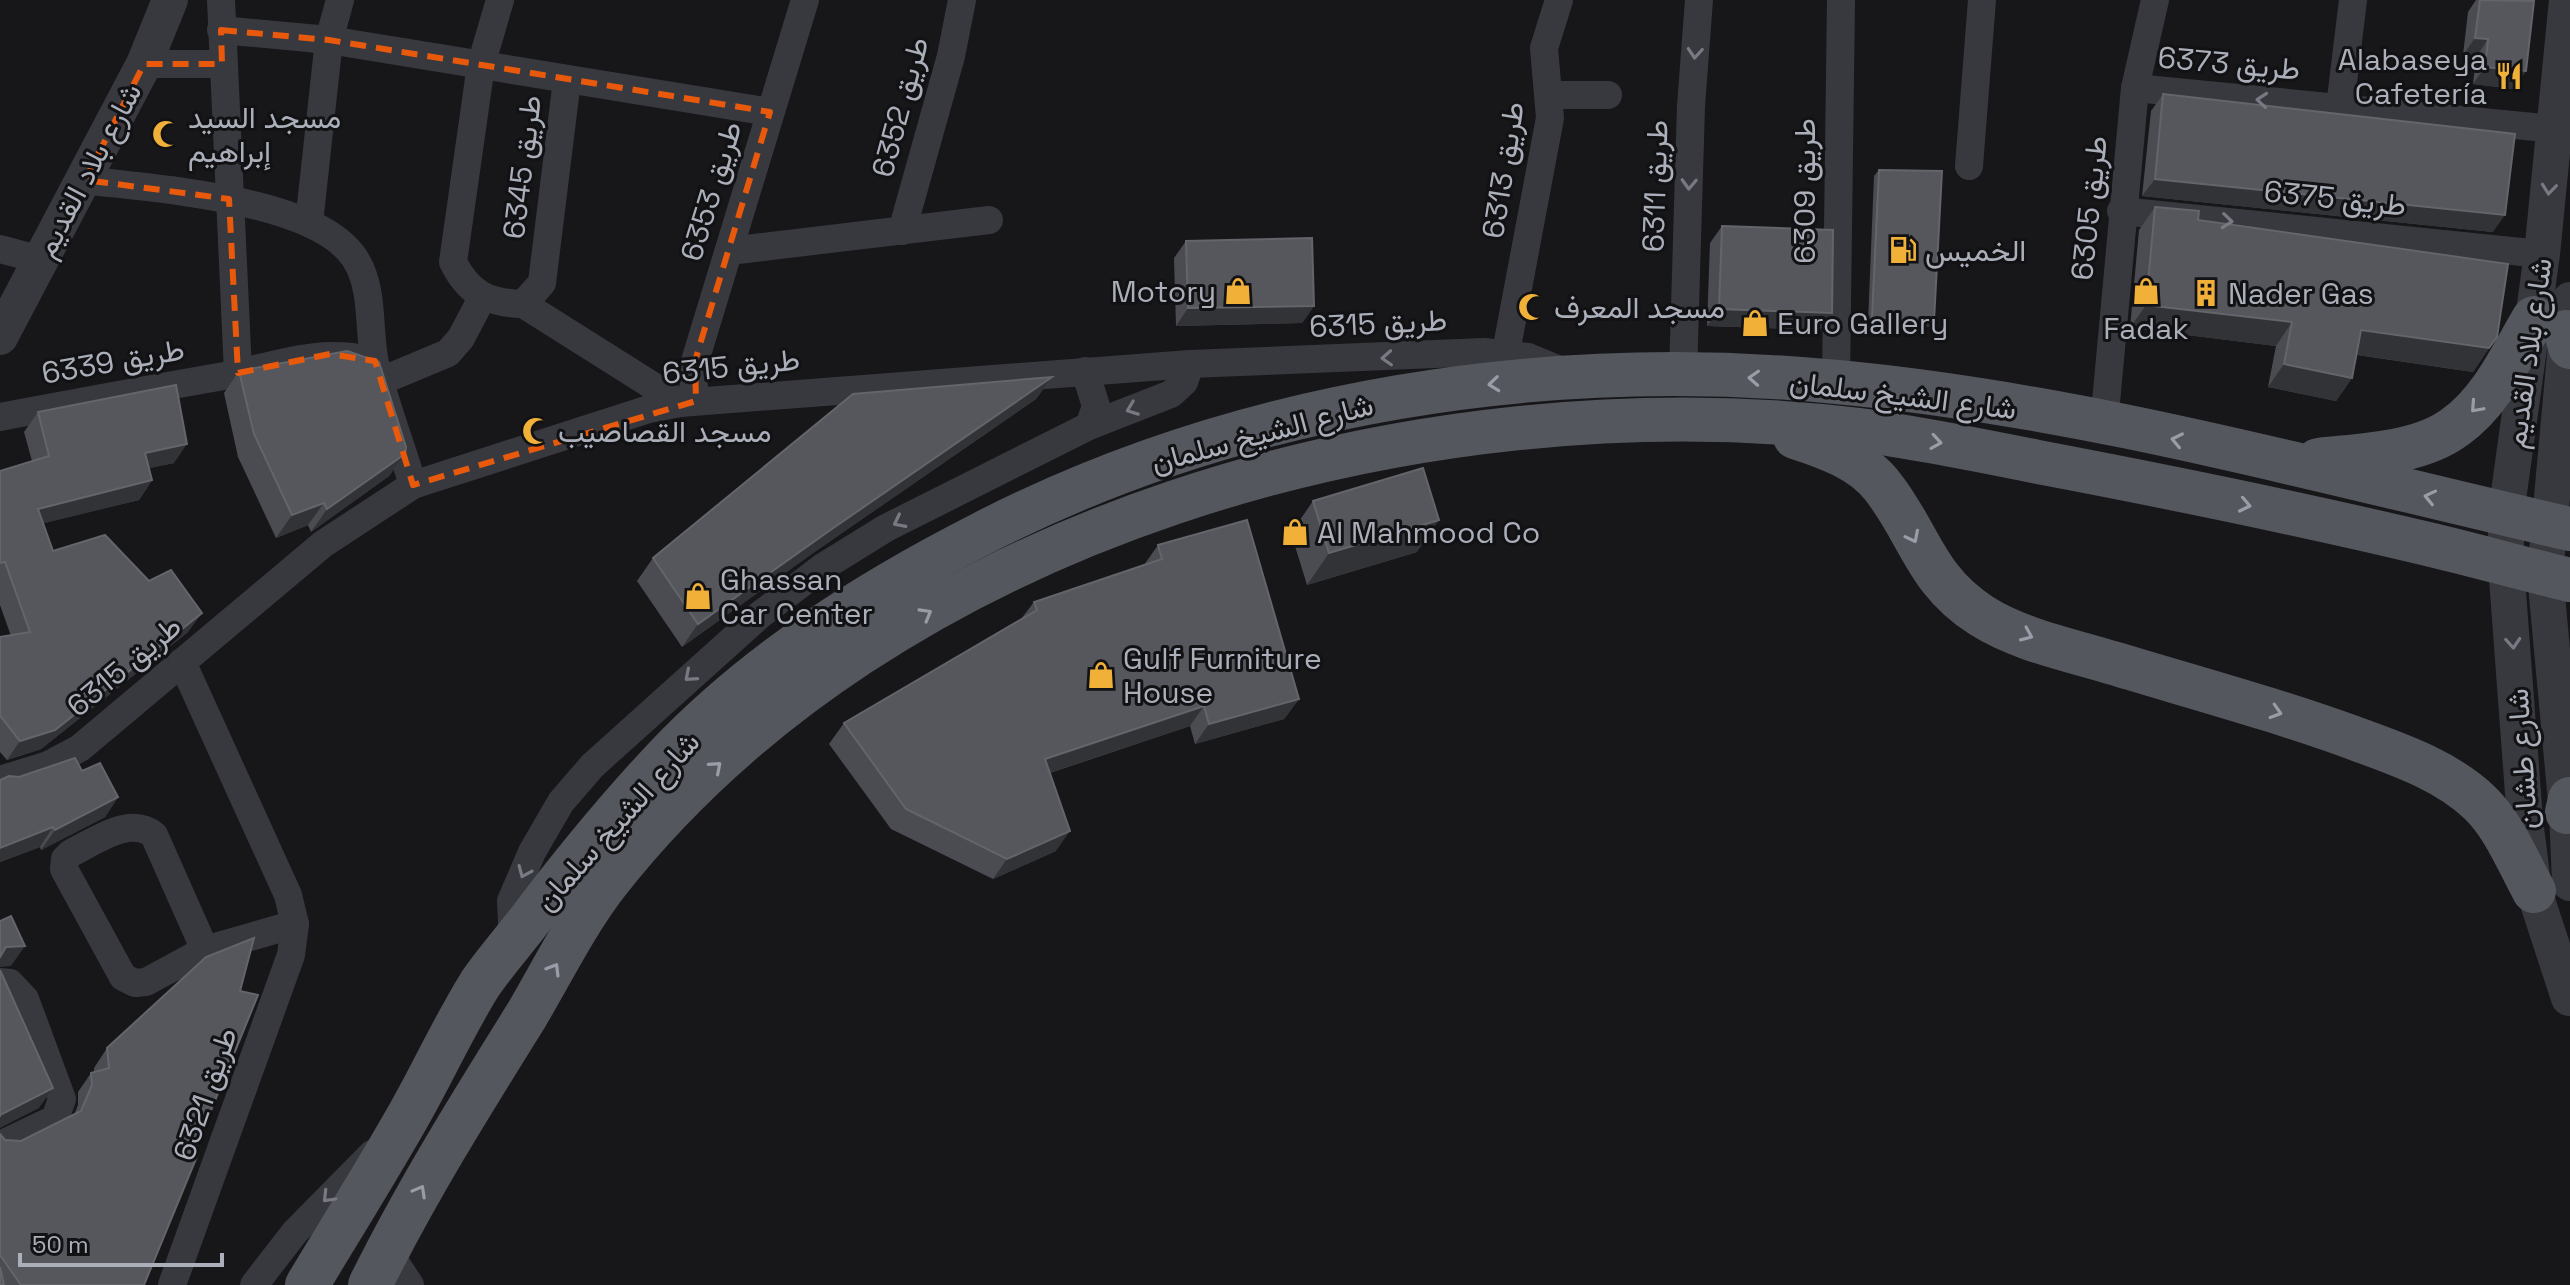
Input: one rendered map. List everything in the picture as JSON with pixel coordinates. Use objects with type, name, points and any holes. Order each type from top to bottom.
[{"type":"main road","points":[[2289,464],[2403,448],[2454,429],[2497,382],[2560,325]]},
{"type":"main road","name":"شارع الشيخ سلمان","points":[[307,1285],[404,1123],[481,983],[581,852],[671,751],[783,653],[905,573],[1039,504],[1166,455],[1283,422],[1379,401],[1573,376],[1683,374],[1836,381],[2104,424],[2559,527]]},
{"type":"main road","name":"شارع الشيخ سلمان","points":[[389,1273],[432,1168],[605,885],[708,773],[805,692],[925,614],[1048,551],[1184,499],[1288,469],[1380,448],[1553,423],[1644,418],[1741,420],[1859,430],[1944,443],[2433,545],[2540,573]]},
{"type":"main road","points":[[1741,420],[1825,446],[1861,466],[1883,486],[1923,559],[1959,598],[1983,616],[2044,642],[2317,724],[2444,776],[2481,804],[2505,838],[2552,887]]},
{"type":"street","name":"شارع بلاد القديم","points":[[0,337],[144,64],[170,0]]},
{"type":"street","points":[[221,0],[238,373]]},
{"type":"street","points":[[309,223],[329,40],[340,0]]},
{"type":"street","points":[[500,0],[481,65],[453,262],[464,283],[482,298],[523,304],[688,402]]},
{"type":"street","name":"طريق 6352","points":[[902,231],[951,56],[962,0]]},
{"type":"street","name":"طريق 6313","points":[[1506,352],[1550,118],[1544,48],[1559,0]]},
{"type":"street","name":"طريق 6311","points":[[1683,374],[1691,106],[1699,0]]},
{"type":"street","name":"طريق 6309","points":[[1836,381],[1841,0]]},
{"type":"street","points":[[1969,166],[1982,0]]},
{"type":"street","name":"طريق 6305","points":[[2104,424],[2121,211],[2135,88],[2155,0]]},
{"type":"street","points":[[2340,107],[2353,0]]},
{"type":"street","name":"شارع بلاد القديم","points":[[2559,527],[2560,325],[2542,254],[2567,0]]},
{"type":"street","name":"طريق 6353","points":[[688,402],[695,361],[801,1]]},
{"type":"street","points":[[221,30],[329,40],[770,112]]},
{"type":"street","points":[[144,64],[222,64]]},
{"type":"street","name":"طريق 6345","points":[[523,304],[542,283],[567,80]]},
{"type":"street","name":"طريق 6373","points":[[2135,88],[2555,129]]},
{"type":"street","points":[[1550,95],[1608,95]]},
{"type":"street","points":[[85,180],[229,199],[309,223],[343,242],[359,264],[378,371],[413,485]]},
{"type":"street","name":"طريق 6375","points":[[2121,211],[2542,254]]},
{"type":"street","points":[[729,251],[989,220]]},
{"type":"street","points":[[0,249],[41,260]]},
{"type":"street","points":[[378,371],[448,353],[461,338],[482,298]]},
{"type":"street","name":"شارع بلاد القديم","points":[[2506,514],[2560,325]]},
{"type":"street","name":"طريق 6315","points":[[0,780],[48,765],[80,748],[323,544],[413,485],[649,409],[688,402],[1190,364],[1506,352],[1545,363],[1573,376]]},
{"type":"street","name":"طريق 6339","points":[[0,417],[330,354],[378,371]]},
{"type":"street","points":[[513,942],[511,901],[532,852],[561,802],[592,766],[761,614],[823,567],[886,528],[1089,426],[1171,394],[1184,382],[1190,364]]},
{"type":"street","points":[[1085,371],[1096,406],[1089,426]]},
{"type":"street","name":"شارع طشان","points":[[2506,514],[2540,573],[2569,805],[2552,887]]},
{"type":"street","name":"شارع طشان","points":[[2559,527],[2540,573],[2525,820],[2552,887],[2570,1005]]},
{"type":"street","name":"طريق 6321","points":[[172,1285],[291,955],[295,924],[288,895],[182,662]]},
{"type":"street","points":[[205,950],[154,835],[145,828],[130,826],[71,853],[65,859],[64,869],[123,977],[135,983],[146,982],[205,950],[295,924]]},
{"type":"street","name":"شارع طشان","points":[[2569,998],[2570,935]]},
{"type":"street","points":[[0,982],[10,983],[25,999],[58,1086],[61,1110],[55,1119],[0,1145]]},
{"type":"street","points":[[254,1285],[295,1232],[404,1123]]},
{"type":"highlighted area","points":[[221,30],[329,40],[770,112],[695,361],[696,401],[413,485],[375,361],[330,354],[238,373],[229,199],[85,180],[144,64],[222,64]]},
{"type":"building","points":[[2480,0],[2534,1],[2526,71],[2485,67],[2488,39],[2475,38]]},
{"type":"building","points":[[2163,94],[2515,134],[2505,215],[2155,179]]},
{"type":"building","name":"الخميس","points":[[1879,170],[1942,171],[1934,321],[1872,317]]},
{"type":"building","points":[[2155,207],[2199,211],[2198,220],[2508,264],[2497,337],[2489,348],[2361,330],[2352,378],[2284,364],[2292,322],[2146,305]]},
{"type":"building","points":[[1722,226],[1833,230],[1832,313],[1719,309]]},
{"type":"building","name":"Motory","points":[[1312,238],[1314,306],[1188,308],[1186,241]]},
{"type":"building","points":[[347,351],[379,362],[406,447],[405,454],[327,509],[324,503],[292,515],[254,434],[239,371]]},
{"type":"building","points":[[1052,377],[698,624],[653,558],[853,394]]},
{"type":"building","points":[[176,385],[187,444],[145,453],[152,480],[38,509],[53,551],[105,535],[149,581],[171,570],[202,613],[55,730],[20,741],[0,717],[0,637],[30,632],[5,562],[0,563],[0,471],[49,456],[38,412]]},
{"type":"building","points":[[1423,468],[1439,520],[1329,553],[1313,501]]},
{"type":"building","points":[[1247,520],[1299,699],[1209,724],[1204,706],[1045,759],[1070,831],[1007,859],[906,809],[844,723],[1037,610],[1034,602],[1162,559],[1158,545]]},
{"type":"building","points":[[75,758],[82,771],[100,763],[118,797],[55,830],[53,827],[0,848],[0,780],[9,776],[19,777]]},
{"type":"building","points":[[11,916],[25,946],[6,947],[0,957],[0,921]]},
{"type":"building","points":[[254,938],[240,991],[258,995],[144,1285],[21,1285],[0,1255],[0,1134],[5,1140],[21,1141],[81,1111],[92,1085],[91,1073],[109,1068],[107,1048],[206,957]]},
{"type":"building","points":[[0,970],[53,1088],[0,1115]]},
{"type":"place","name":"Alabaseya Cafetería","points":[[2509,76]]},
{"type":"place","name":"مسجد السيد إبراهيم","points":[[166,134]]},
{"type":"place","name":"الخميس","points":[[1903,250]]},
{"type":"place","name":"Motory","points":[[1238,291]]},
{"type":"place","name":"Fadak","points":[[2146,291]]},
{"type":"place","name":"Nader Gas","points":[[2206,293]]},
{"type":"place","name":"مسجد المعرف","points":[[1532,307]]},
{"type":"place","name":"Euro Gallery","points":[[1755,323]]},
{"type":"place","name":"مسجد القصاصيب","points":[[536,431]]},
{"type":"place","name":"Al Mahmood Co","points":[[1295,532]]},
{"type":"place","name":"Ghassan Car Center","points":[[698,596]]},
{"type":"place","name":"Gulf Furniture House","points":[[1101,675]]}]
